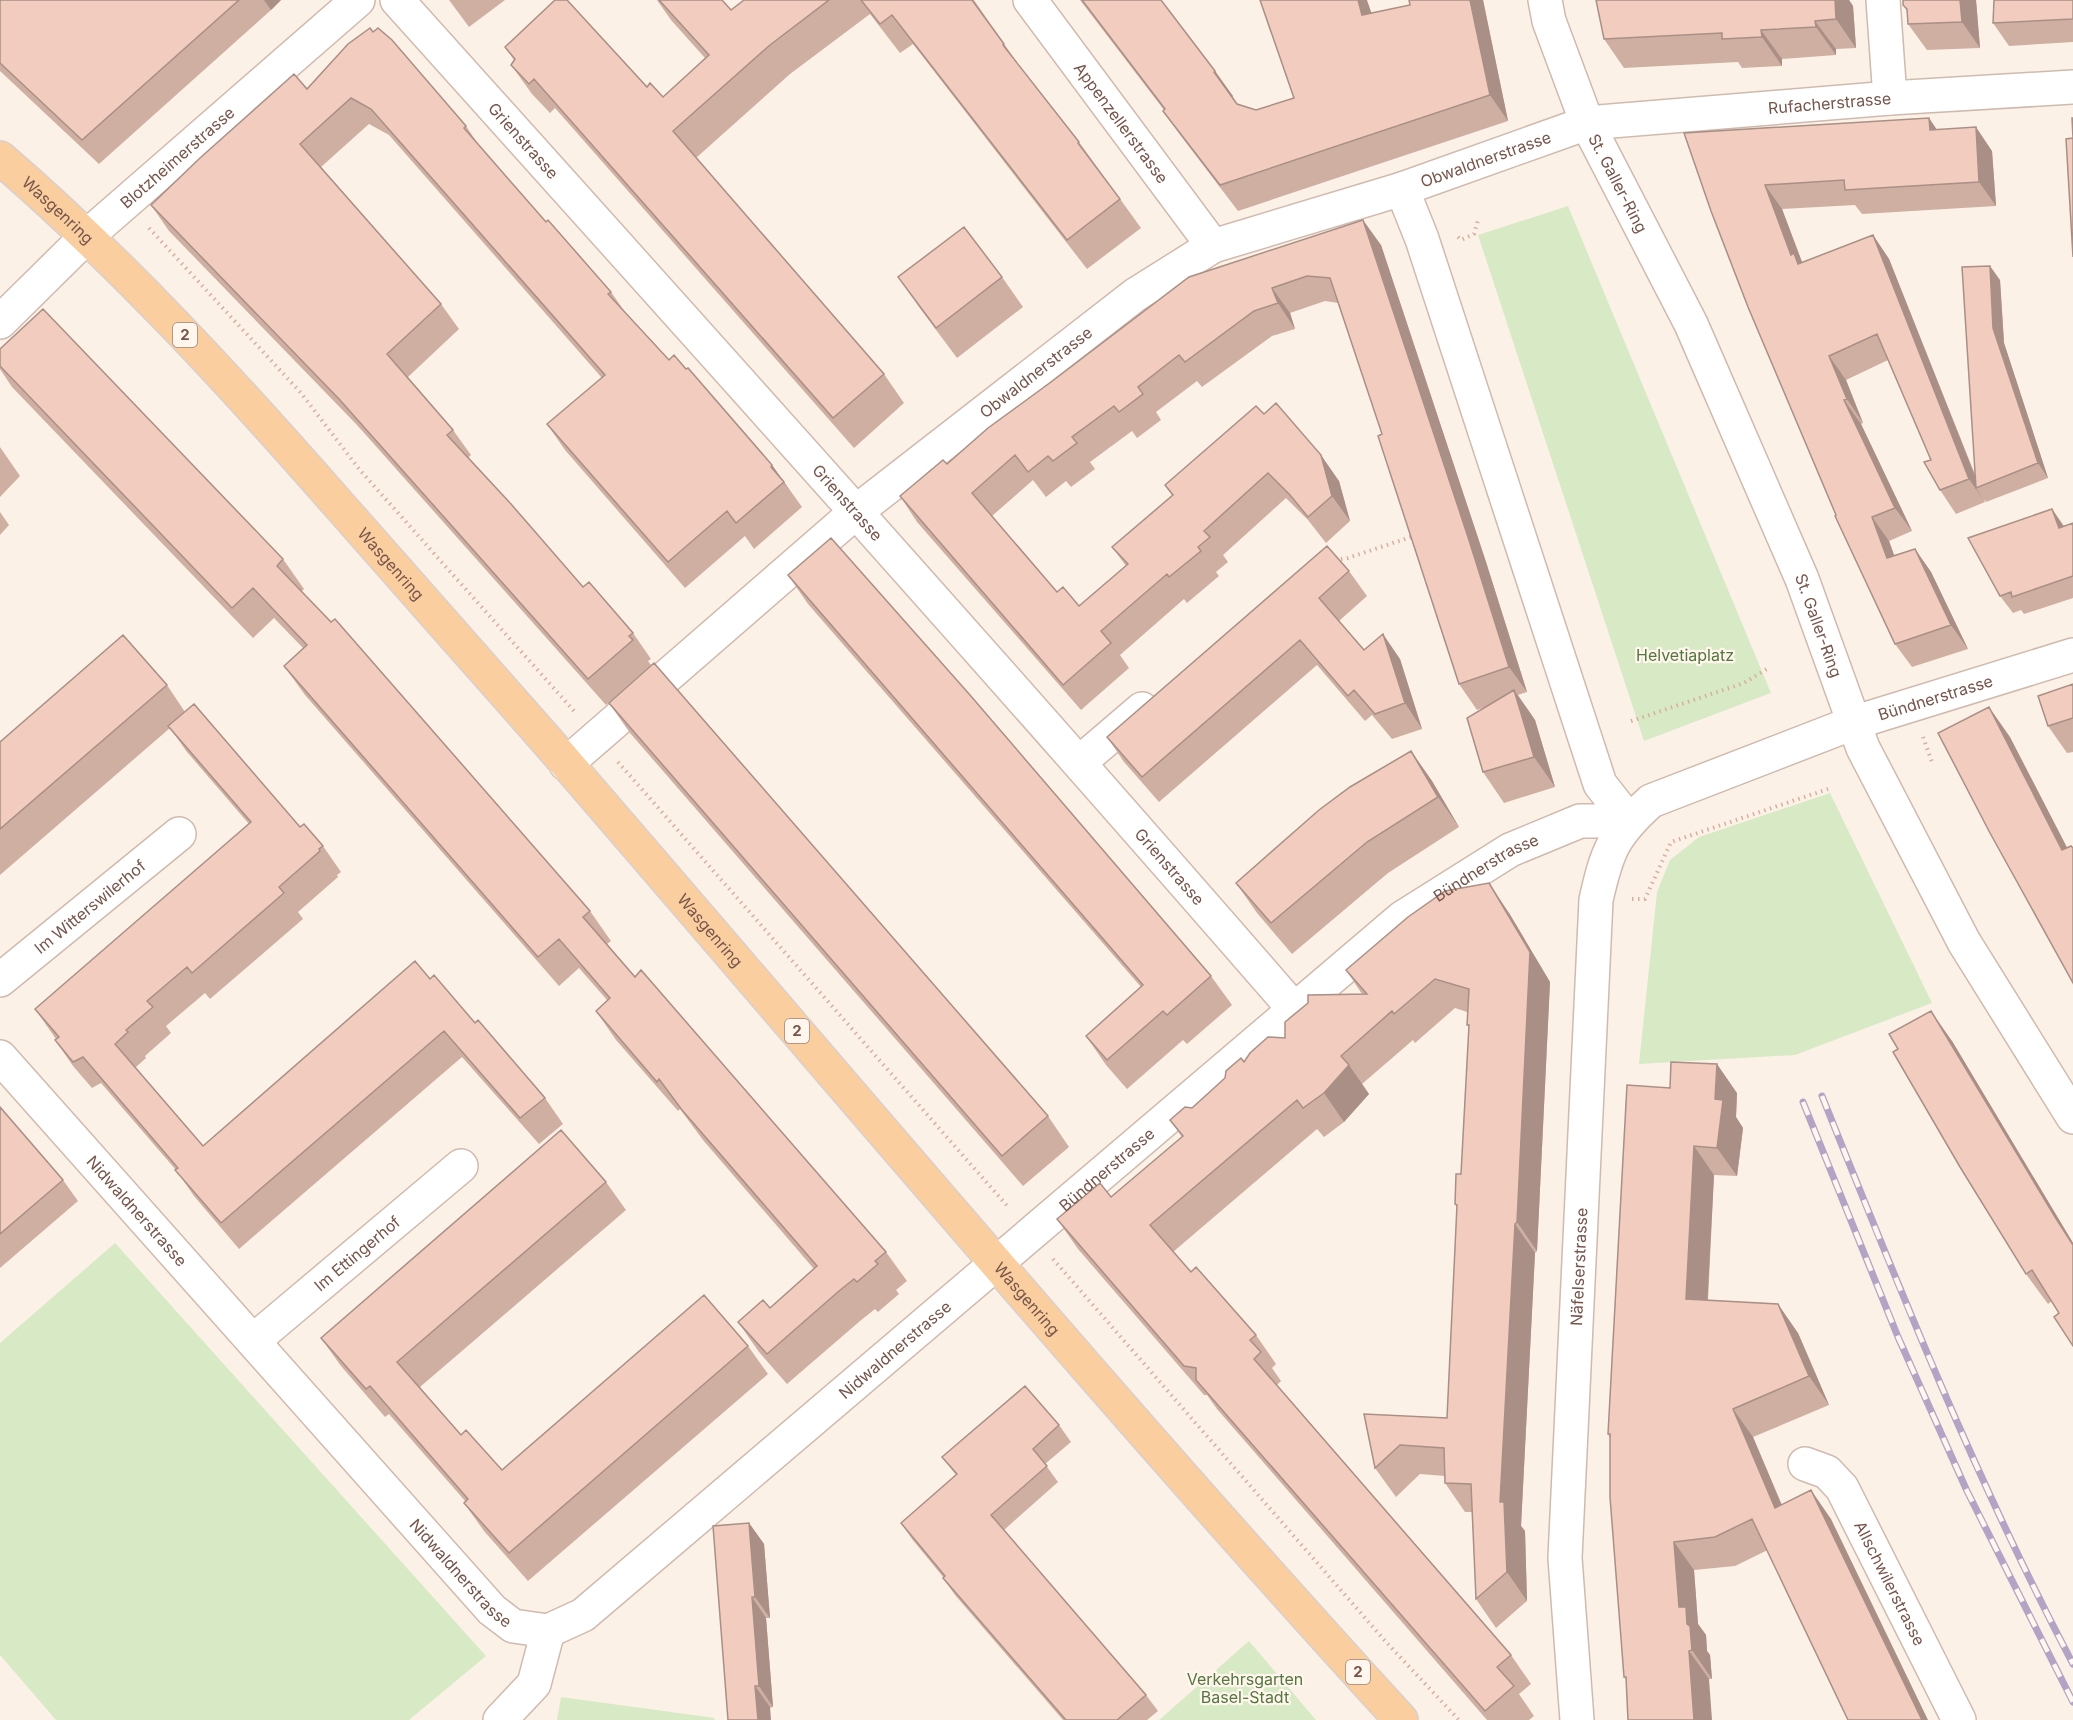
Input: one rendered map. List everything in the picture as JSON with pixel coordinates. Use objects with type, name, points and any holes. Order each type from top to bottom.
[{"type":"main road","name":"Wasgenring","points":[[0,158],[37,189],[169,319],[280,437],[1314,1625],[1401,1720]]},
{"type":"street","name":"Blotzheimerstrasse","points":[[0,322],[86,237],[358,0]]},
{"type":"street","name":"Grienstrasse","points":[[397,0],[857,511],[1080,762],[1294,1009]]},
{"type":"street","name":"Appenzellerstrasse","points":[[1030,0],[1213,246]]},
{"type":"street","name":"St. Galler-Ring","points":[[1545,0],[1549,21],[1587,123],[1691,324],[1802,579],[1853,723],[1881,786],[1964,942],[2073,1117]]},
{"type":"street","points":[[1883,0],[1890,98]]},
{"type":"street","name":"Rufacherstrasse","points":[[1587,123],[1890,98],[2073,87]]},
{"type":"street","name":"Obwaldnerstrasse","points":[[566,764],[857,511],[1135,295],[1213,246],[1402,189],[1587,123]]},
{"type":"street","points":[[1402,189],[1422,239],[1600,784],[1629,821]]},
{"type":"street","name":"Bündnerstrasse","points":[[997,1262],[1402,918],[1510,850],[1580,821],[1629,821],[1651,801],[1853,723],[2073,655]]},
{"type":"street","points":[[1080,762],[1160,693]]},
{"type":"street","name":"Näfelserstrasse","points":[[1577,1720],[1565,1558],[1596,900],[1605,863],[1616,840],[1629,821]]},
{"type":"street","name":"Im Witterswilerhof","points":[[0,980],[179,834]]},
{"type":"street","name":"Nidwaldnerstrasse","points":[[0,1056],[492,1610],[513,1626],[548,1631],[583,1615],[997,1262]]},
{"type":"street","name":"Im Ettingerhof","points":[[253,1341],[461,1166]]},
{"type":"street","name":"Allschwilerstrasse","points":[[1805,1464],[1827,1472],[1842,1488],[1959,1720]]},
{"type":"street","points":[[500,1720],[534,1684],[548,1631]]},
{"type":"path","points":[[126,203],[301,393],[359,469],[597,737],[1386,1642],[1459,1720]]},
{"type":"path","points":[[1454,234],[1461,240],[1474,234],[1478,220]]},
{"type":"path","points":[[1325,561],[1348,558],[1420,534]]},
{"type":"path","points":[[1631,721],[1744,683],[1770,667]]},
{"type":"path","points":[[1596,900],[1645,899],[1671,842],[1828,789]]},
{"type":"green space","name":"Helvetiaplatz","points":[[1568,206],[1771,693],[1644,741],[1478,235]]},
{"type":"green space","points":[[1830,793],[1932,1003],[1795,1055],[1639,1064],[1657,892],[1670,860],[1699,837]]},
{"type":"green space","points":[[115,1243],[486,1656],[409,1720],[56,1720],[0,1655],[0,1343]]},
{"type":"green space","name":"Verkehrsgarten Basel-Stadt","points":[[1249,1641],[1316,1720],[1159,1720]]},
{"type":"green space","points":[[561,1697],[715,1718],[714,1720],[557,1720]]},
{"type":"building","points":[[0,0],[239,0],[82,140],[0,63]]},
{"type":"building","points":[[555,0],[567,0],[647,87],[650,83],[663,97],[709,55],[659,0],[722,0],[731,10],[744,0],[829,0],[770,45],[673,131],[884,374],[833,418],[534,79],[529,84],[511,65],[515,59],[505,47]]},
{"type":"building","points":[[861,0],[972,0],[1003,45],[1079,142],[1120,199],[1067,240],[892,15],[880,24]]},
{"type":"building","points":[[1082,0],[1161,0],[1237,104],[1256,110],[1294,98],[1260,0],[1358,0],[1362,15],[1410,5],[1409,0],[1470,0],[1490,95],[1220,185]]},
{"type":"building","points":[[1596,0],[1835,0],[1836,19],[1815,21],[1816,27],[1761,30],[1762,37],[1722,39],[1722,33],[1604,39]]},
{"type":"building","points":[[1903,0],[1960,0],[1962,22],[1908,24],[1907,9],[1903,5]]},
{"type":"building","points":[[1994,0],[2073,0],[2073,19],[1993,23]]},
{"type":"building","points":[[370,28],[373,32],[378,28],[392,40],[466,126],[464,128],[611,292],[608,294],[669,360],[674,355],[686,369],[688,368],[784,482],[736,523],[727,511],[668,562],[547,424],[605,375],[371,109],[351,98],[300,144],[441,304],[387,354],[453,430],[447,435],[583,587],[589,582],[633,633],[629,636],[633,640],[588,679],[339,399],[151,205],[294,74],[307,89],[348,44]]},
{"type":"building","points":[[1929,118],[1930,130],[1976,127],[1979,182],[1845,190],[1844,180],[1765,185],[1791,255],[1794,253],[1798,264],[1873,235],[1969,479],[1940,490],[1924,462],[1931,460],[1877,334],[1829,356],[1847,399],[1844,400],[1895,508],[1872,517],[1887,558],[1915,549],[1951,625],[1895,644],[1835,516],[1748,307],[1684,133]]},
{"type":"building","points":[[2073,138],[2073,257],[2066,139]]},
{"type":"building","points":[[1363,220],[1509,667],[1459,684],[1378,436],[1382,434],[1330,278],[1307,276],[1272,288],[1278,303],[1254,311],[1185,362],[1179,355],[1138,387],[1143,394],[1119,412],[1114,406],[1072,437],[1077,443],[1053,461],[1048,456],[1028,472],[1015,455],[972,493],[1057,592],[1063,587],[1079,606],[1128,564],[1112,547],[1173,495],[1165,485],[1256,406],[1264,414],[1276,403],[1321,455],[1332,496],[1308,517],[1268,473],[1204,531],[1210,537],[1198,547],[1201,551],[1169,577],[1167,574],[1101,631],[1111,643],[1063,685],[900,496],[943,460],[947,464],[988,428],[1189,277]]},
{"type":"building","points":[[964,227],[1002,277],[936,328],[898,277]]},
{"type":"building","points":[[1990,266],[1993,328],[2038,463],[1976,488],[1962,267]]},
{"type":"building","points":[[43,309],[283,559],[277,566],[331,622],[335,619],[590,911],[583,917],[635,977],[641,970],[886,1252],[875,1261],[878,1264],[857,1282],[854,1279],[839,1291],[767,1354],[738,1322],[763,1300],[770,1308],[817,1266],[682,1110],[659,1079],[657,1082],[596,1011],[610,998],[559,939],[538,957],[284,666],[307,645],[253,588],[232,608],[0,366],[0,349]]},
{"type":"building","points":[[2052,509],[2059,528],[2073,523],[2073,576],[2012,597],[2011,592],[2000,596],[1968,538]]},
{"type":"building","points":[[831,538],[970,695],[1211,976],[1167,1015],[1163,1011],[1107,1060],[1086,1036],[1143,985],[788,575]]},
{"type":"building","points":[[1327,546],[1349,571],[1319,598],[1364,650],[1383,634],[1405,703],[1375,714],[1354,690],[1348,696],[1300,640],[1142,777],[1107,737]]},
{"type":"building","points":[[123,635],[167,685],[0,829],[0,742]]},
{"type":"building","points":[[654,663],[1048,1116],[1002,1156],[609,703]]},
{"type":"building","points":[[2073,684],[2073,718],[2048,726],[2038,696]]},
{"type":"building","points":[[1514,690],[1534,757],[1483,772],[1467,718]]},
{"type":"building","points":[[194,704],[300,827],[304,824],[323,846],[279,887],[284,893],[192,973],[187,967],[147,1001],[153,1007],[126,1030],[128,1032],[115,1044],[203,1146],[415,961],[430,979],[434,975],[475,1023],[478,1020],[545,1098],[520,1118],[444,1031],[221,1223],[175,1170],[178,1168],[83,1057],[73,1062],[55,1040],[59,1037],[35,1009],[251,822],[168,726]]},
{"type":"building","points":[[1989,707],[2062,850],[2071,846],[2073,848],[2073,983],[1938,733]]},
{"type":"building","points":[[1411,751],[1438,797],[1367,842],[1271,923],[1236,883],[1319,810],[1350,787]]},
{"type":"building","points":[[1489,883],[1530,952],[1500,1502],[1504,1502],[1507,1572],[1476,1599],[1471,1484],[1445,1483],[1444,1448],[1400,1445],[1375,1468],[1364,1414],[1447,1418],[1457,1205],[1455,1204],[1456,1174],[1461,1174],[1469,989],[1435,979],[1394,1014],[1392,1011],[1341,1056],[1349,1065],[1324,1093],[1303,1108],[1297,1100],[1150,1225],[1191,1272],[1196,1267],[1256,1335],[1250,1340],[1261,1352],[1254,1359],[1511,1655],[1497,1667],[1514,1686],[1485,1711],[1196,1380],[1196,1368],[1184,1366],[1057,1219],[1100,1183],[1111,1197],[1183,1136],[1170,1120],[1185,1107],[1192,1108],[1225,1078],[1226,1071],[1241,1058],[1244,1062],[1250,1053],[1268,1037],[1285,1038],[1285,1022],[1308,1003],[1308,995],[1367,994],[1346,970],[1408,917],[1445,891]]},
{"type":"building","points":[[1931,1011],[2073,1245],[2073,1346],[2054,1317],[2059,1313],[2032,1270],[2026,1274],[1893,1052],[1898,1049],[1889,1034]]},
{"type":"building","points":[[1671,1062],[1717,1064],[1715,1099],[1723,1100],[1717,1148],[1694,1146],[1686,1299],[1778,1304],[1809,1376],[1733,1409],[1775,1508],[1811,1490],[1922,1720],[1848,1720],[1752,1519],[1715,1537],[1674,1542],[1679,1607],[1686,1607],[1687,1624],[1690,1626],[1692,1650],[1689,1651],[1694,1720],[1628,1720],[1610,1497],[1610,1434],[1608,1434],[1627,1085],[1670,1088]]},
{"type":"building","points":[[0,1107],[63,1180],[0,1234]]},
{"type":"building","points":[[561,1130],[606,1182],[397,1362],[461,1435],[466,1430],[502,1470],[704,1295],[748,1346],[509,1553],[464,1503],[468,1499],[370,1386],[366,1389],[321,1338]]},
{"type":"building","points":[[1025,1386],[1059,1425],[1033,1449],[1047,1466],[991,1515],[1146,1695],[1117,1720],[1066,1720],[943,1578],[945,1576],[901,1523],[957,1474],[942,1457]]},
{"type":"building","points":[[749,1523],[755,1597],[752,1597],[759,1686],[755,1686],[758,1720],[728,1720],[713,1526]]},
{"type":"railway","points":[[1822,1096],[1971,1454],[2073,1664]]},
{"type":"railway","points":[[1803,1102],[1898,1337],[1967,1491],[2073,1702]]}]
